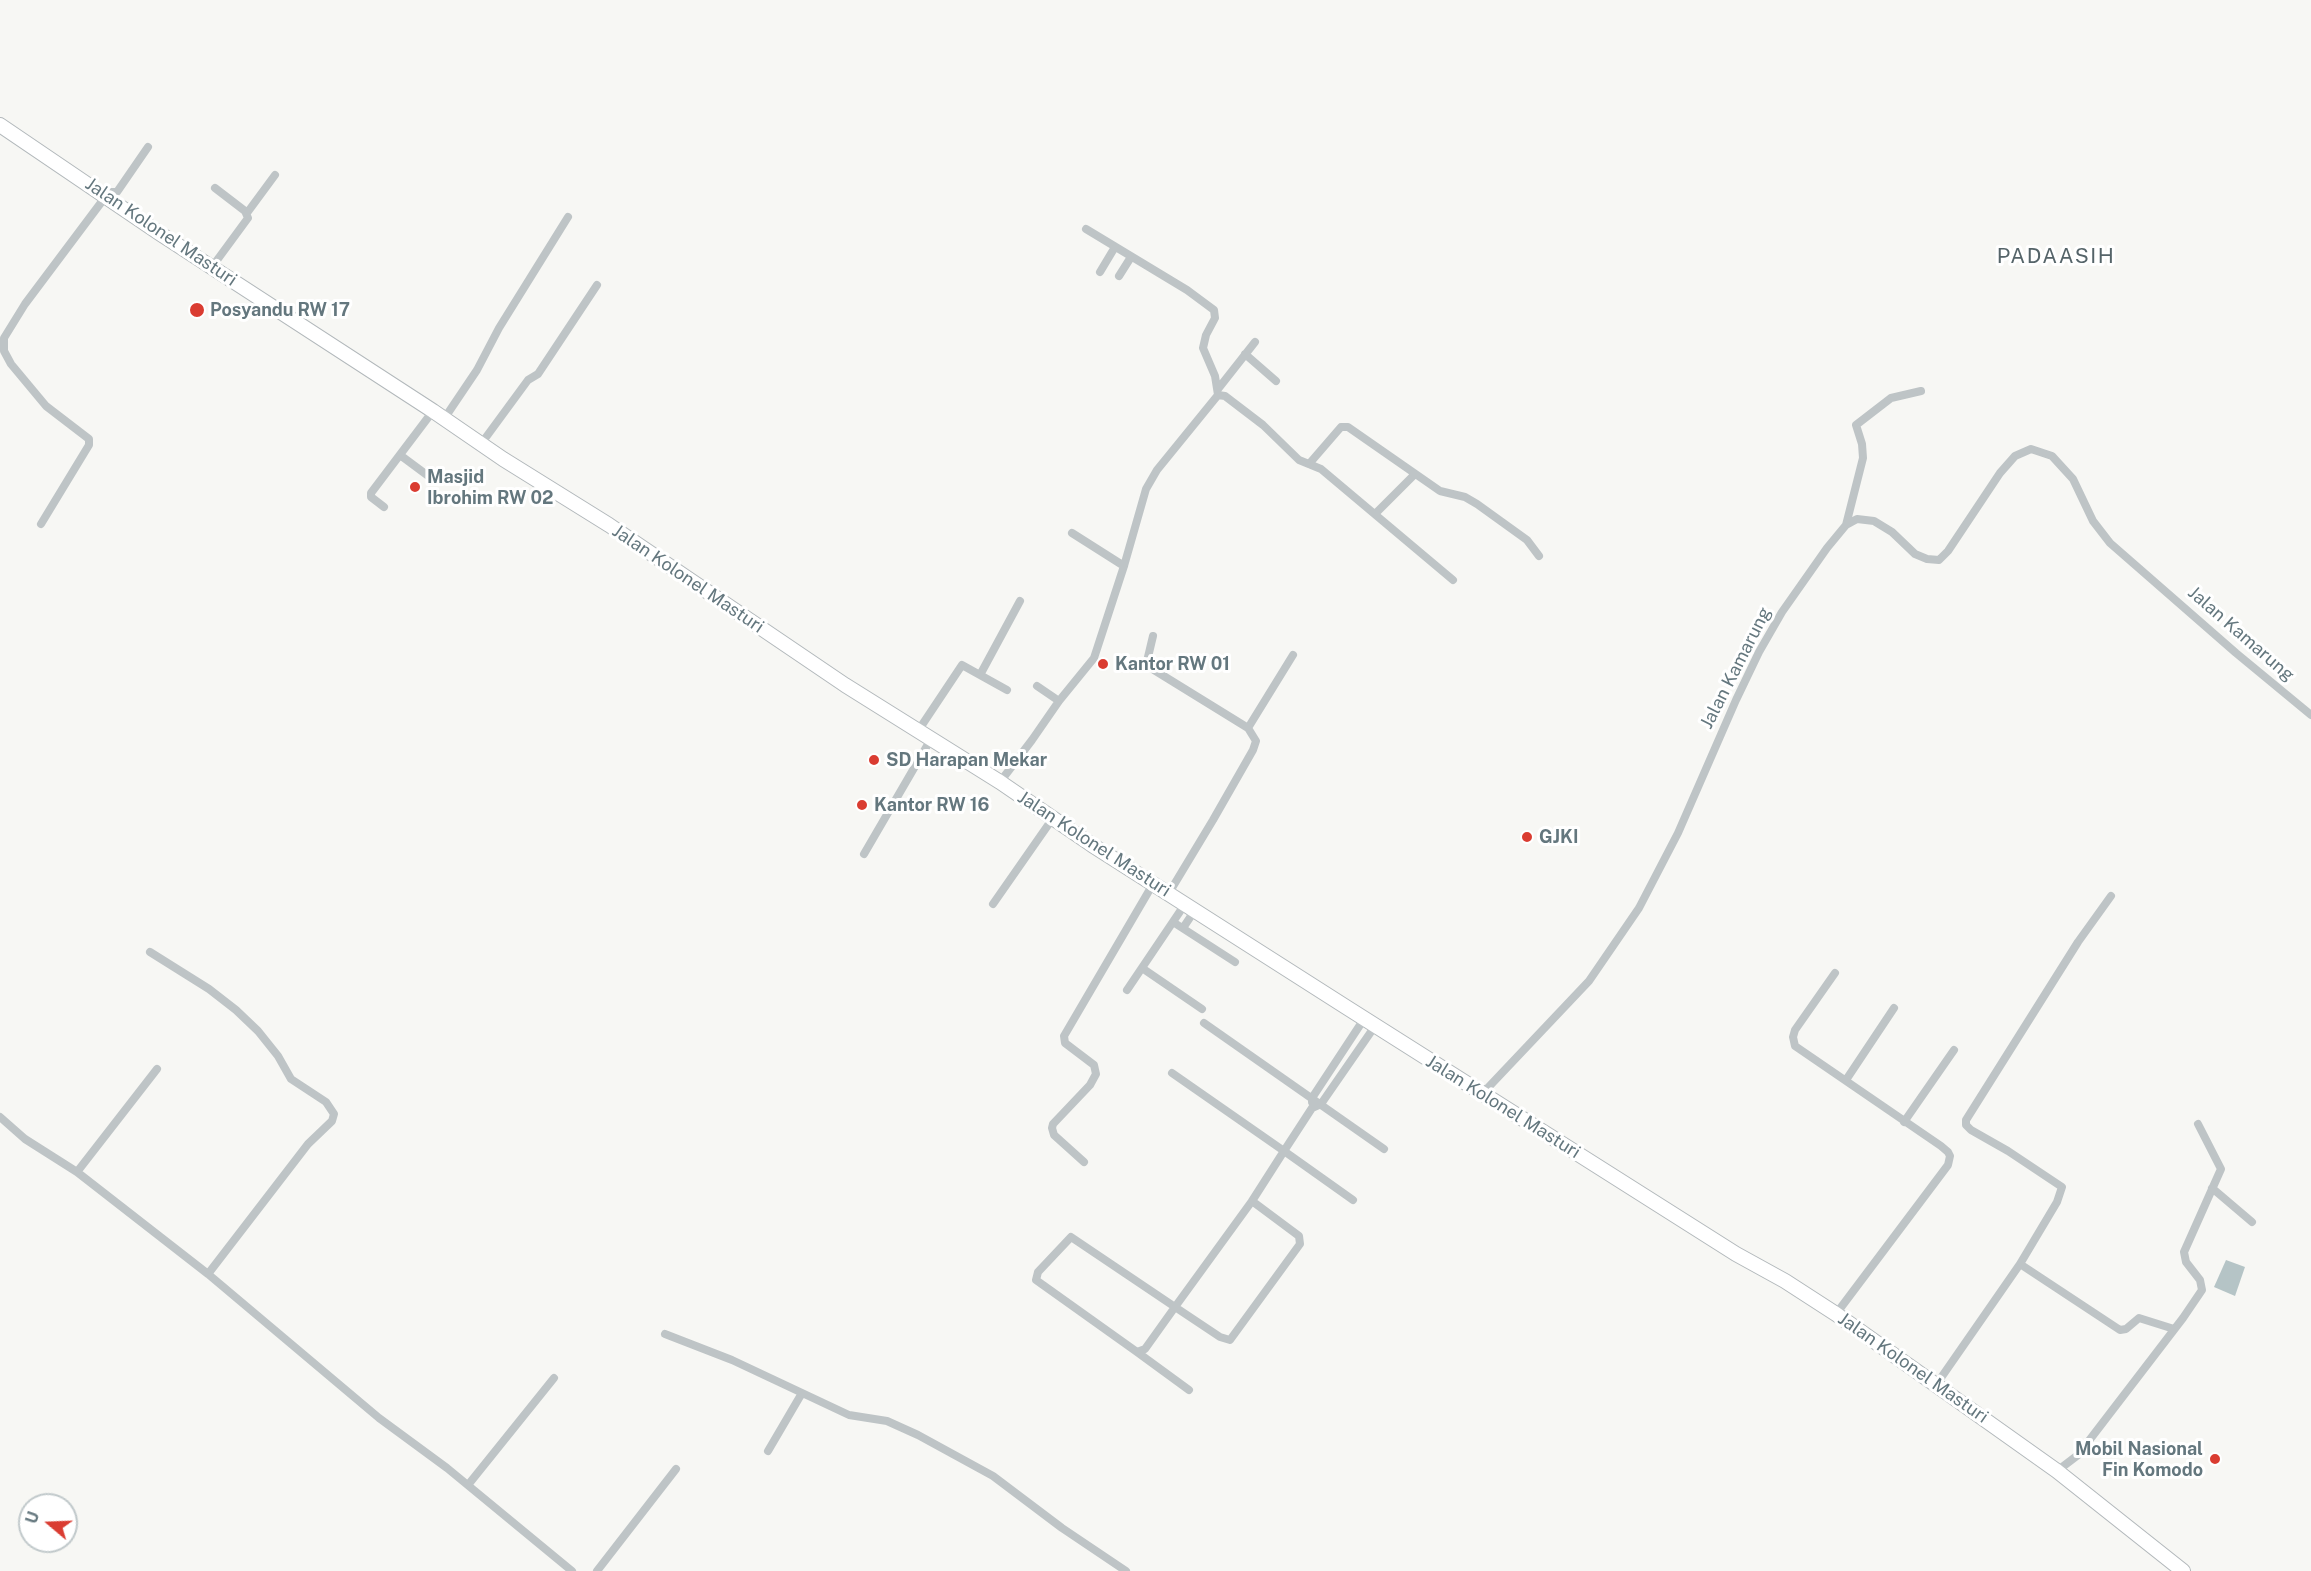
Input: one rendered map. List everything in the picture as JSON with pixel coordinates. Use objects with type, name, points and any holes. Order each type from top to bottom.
[{"type":"main road","name":"Jalan Kolonel Masturi","points":[[0,125],[481,444],[609,525],[845,685],[1000,782],[1153,884],[1482,1094],[1736,1254],[1785,1281],[1836,1314],[2057,1471],[2183,1571]]},
{"type":"street","points":[[41,524],[89,445],[89,439],[46,406],[11,364],[3,344],[20,312],[106,196],[110,192],[117,192],[148,147]]},
{"type":"street","points":[[212,267],[248,218],[247,213],[275,175]]},
{"type":"street","points":[[215,188],[247,213]]},
{"type":"street","points":[[384,507],[371,498],[371,493],[400,454],[439,415],[477,370],[499,328],[568,217]]},
{"type":"street","points":[[1086,229],[1187,290],[1214,310],[1215,318],[1206,335],[1203,348],[1218,392],[1263,425],[1299,460],[1321,469],[1453,580]]},
{"type":"street","points":[[1100,272],[1115,247]]},
{"type":"street","points":[[1119,276],[1131,257]]},
{"type":"street","points":[[481,444],[528,380],[538,374],[597,285]]},
{"type":"street","points":[[1000,782],[1097,653],[1149,482],[1255,342]]},
{"type":"street","points":[[1245,354],[1276,381]]},
{"type":"street","points":[[1846,525],[1863,458],[1862,444],[1856,425],[1891,398],[1921,391]]},
{"type":"street","points":[[1309,464],[1344,426],[1440,491],[1466,497],[1477,504],[1527,540],[1539,556]]},
{"type":"street","name":"Jalan Kamarung","points":[[1482,1094],[1589,981],[1639,908],[1678,833],[1759,652],[1798,589],[1846,525],[1857,519],[1874,521],[1892,532],[1916,554],[1927,559],[1939,560],[1948,551],[2015,456],[2031,449],[2052,456],[2073,479],[2093,521],[2110,543],[2311,715]]},
{"type":"street","points":[[400,454],[431,478]]},
{"type":"street","points":[[1375,514],[1415,474]]},
{"type":"street","points":[[1072,533],[1124,566]]},
{"type":"street","points":[[980,675],[1020,601]]},
{"type":"street","points":[[1153,636],[1148,657],[1151,668],[1248,728],[1256,741],[1253,750],[1168,893]]},
{"type":"street","points":[[1248,728],[1293,655]]},
{"type":"street","points":[[918,731],[962,665],[1007,690]]},
{"type":"street","points":[[1037,686],[1059,701]]},
{"type":"street","points":[[864,854],[931,739]]},
{"type":"street","points":[[993,904],[1053,818]]},
{"type":"street","points":[[1084,1162],[1054,1135],[1052,1128],[1053,1124],[1090,1085],[1096,1074],[1094,1065],[1065,1043],[1064,1036],[1153,884]]},
{"type":"street","points":[[1936,1385],[2020,1264],[2057,1202],[2062,1187],[2008,1151],[1971,1130],[1966,1125],[1966,1120],[2078,942],[2111,896]]},
{"type":"street","points":[[1127,990],[1173,922],[1190,907]]},
{"type":"street","points":[[1183,928],[1190,907]]},
{"type":"street","points":[[1173,922],[1234,962]]},
{"type":"street","points":[[150,952],[236,1010],[272,1048],[291,1079],[326,1102],[334,1114],[333,1121],[308,1144],[208,1274]]},
{"type":"street","points":[[1142,968],[1202,1009]]},
{"type":"street","points":[[1834,973],[1795,1030],[1793,1043],[1948,1152],[1950,1156],[1948,1165],[1836,1314]]},
{"type":"street","points":[[1846,1080],[1894,1008]]},
{"type":"street","points":[[1312,1108],[1312,1098],[1369,1022]]},
{"type":"street","points":[[1137,1352],[1145,1349],[1251,1201],[1312,1108],[1321,1104],[1369,1022]]},
{"type":"street","points":[[1204,1023],[1384,1149]]},
{"type":"street","points":[[1904,1122],[1954,1050]]},
{"type":"street","points":[[77,1172],[157,1069]]},
{"type":"street","points":[[1172,1073],[1353,1200]]},
{"type":"street","points":[[0,1118],[25,1138],[77,1172],[208,1274],[379,1418],[468,1485],[572,1571]]},
{"type":"street","points":[[2057,1471],[2078,1455],[2202,1290],[2203,1285],[2186,1262],[2184,1252],[2221,1170],[2198,1124]]},
{"type":"street","points":[[2212,1188],[2252,1222]]},
{"type":"street","points":[[1190,1390],[1037,1283],[1035,1278],[1065,1241],[1073,1238],[1226,1340],[1234,1337],[1301,1240],[1251,1201]]},
{"type":"street","points":[[2020,1264],[2120,1330],[2126,1329],[2139,1318],[2174,1329]]},
{"type":"street","points":[[665,1334],[732,1360],[849,1415],[887,1421],[938,1446],[993,1476],[1062,1528],[1126,1571]]},
{"type":"street","points":[[468,1485],[554,1378]]},
{"type":"street","points":[[768,1451],[802,1393]]},
{"type":"street","points":[[597,1571],[676,1469]]},
{"type":"shaded area","points":[[2226,1260],[2245,1267],[2235,1296],[2214,1287]]},
{"type":"place","name":"Posyandu RW 17","points":[[197,310]]},
{"type":"place","name":"Masjid Ibrohim RW 02","points":[[415,487]]},
{"type":"place","name":"Kantor RW 01","points":[[1103,664]]},
{"type":"place","name":"SD Harapan Mekar","points":[[874,760]]},
{"type":"place","name":"Kantor RW 16","points":[[862,805]]},
{"type":"place","name":"GJKI","points":[[1527,837]]},
{"type":"place","name":"Mobil Nasional Fin Komodo","points":[[2215,1459]]},
{"type":"district","name":"PADAASIH","points":[[2056,257]]}]
